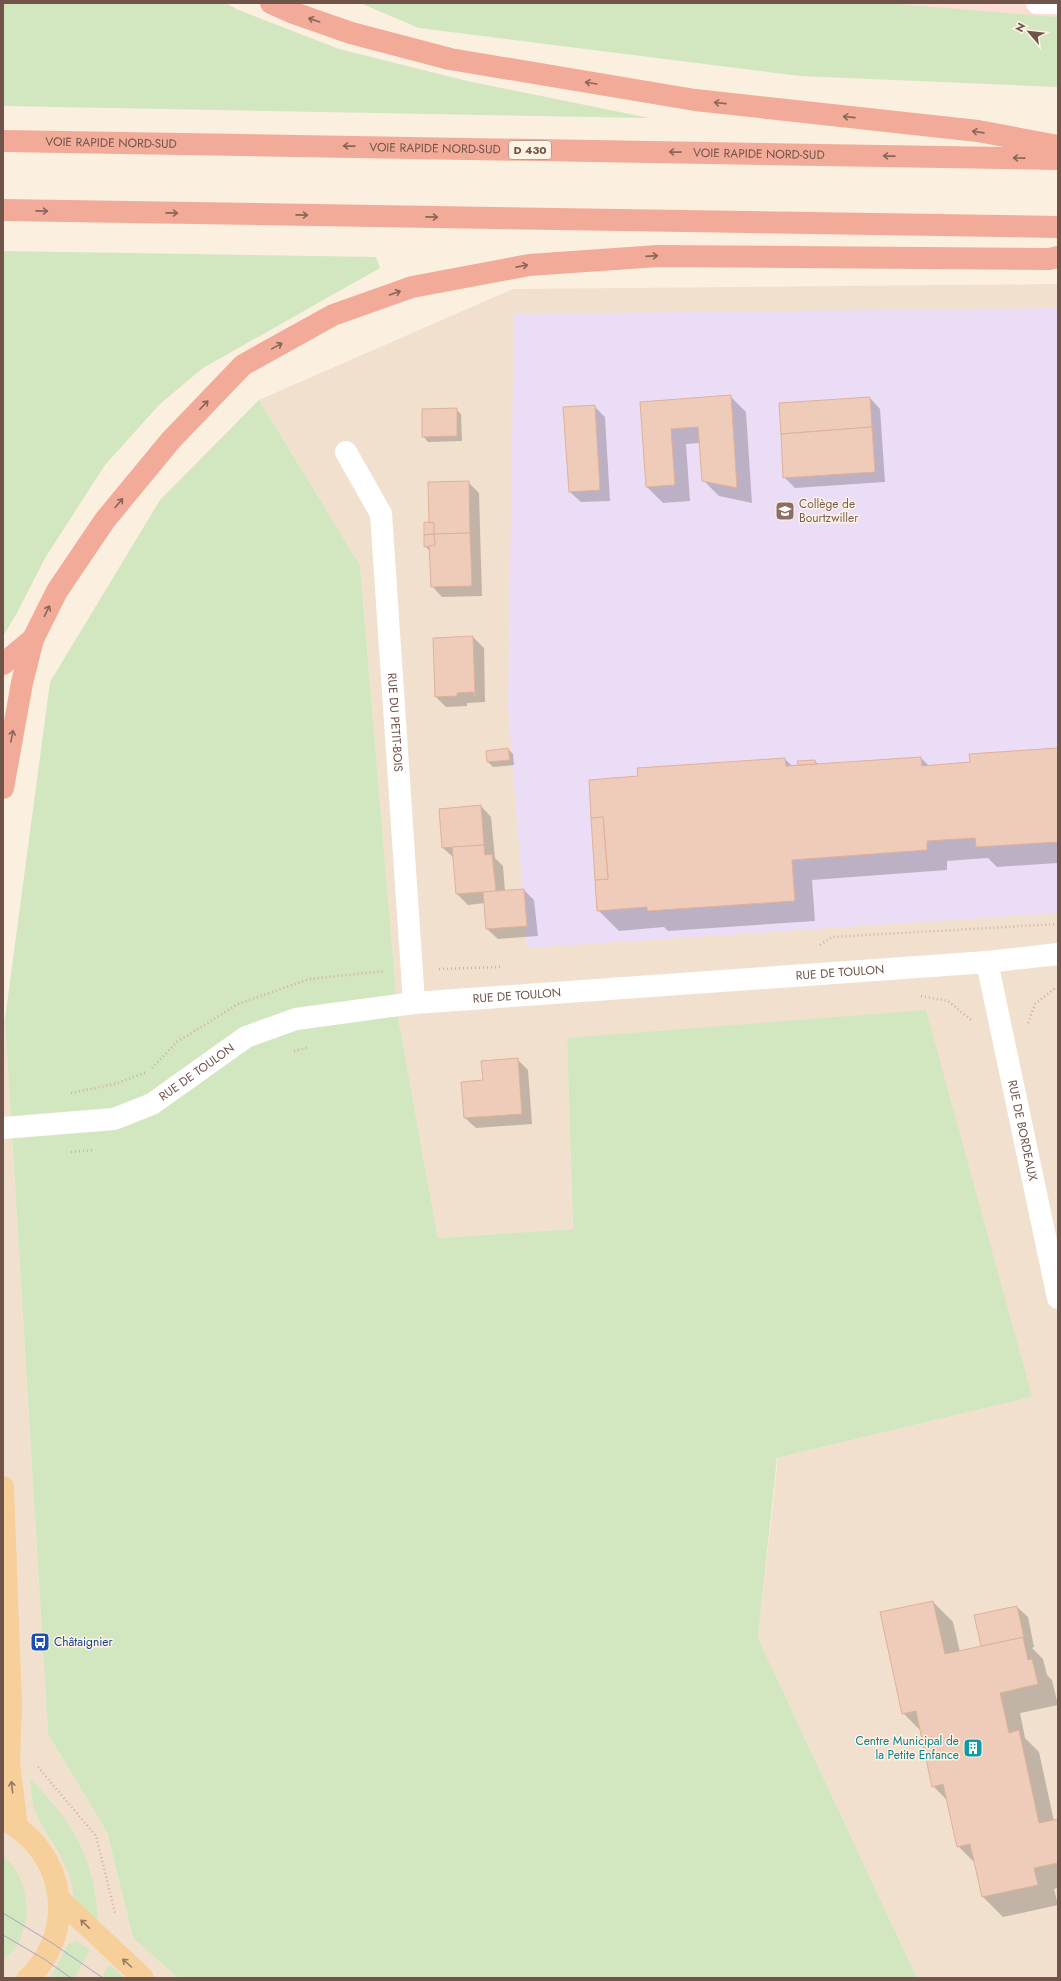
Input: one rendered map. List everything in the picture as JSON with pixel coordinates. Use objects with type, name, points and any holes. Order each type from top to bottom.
[{"type":"highway","points":[[271,3],[290,12],[351,33],[450,60],[695,100],[978,131],[1058,146]]},
{"type":"highway","name":"VOIE RAPIDE NORD-SUD","points":[[3,141],[1058,159]]},
{"type":"highway","points":[[3,210],[1058,227]]},
{"type":"highway","points":[[3,788],[22,683],[33,639],[57,592],[105,520],[171,440],[243,365],[333,315],[412,287],[529,265],[658,256],[1049,259],[1058,257]]},
{"type":"highway","points":[[3,664],[33,639]]},
{"type":"main road","points":[[3,1487],[11,1704],[9,1763],[10,1822],[39,1846],[54,1872],[60,1900],[59,1922],[52,1943],[44,1959],[28,1978]]},
{"type":"main road","points":[[60,1900],[144,1978]]},
{"type":"street","points":[[1038,3],[1058,3]]},
{"type":"street","name":"RUE DU PETIT-BOIS","points":[[346,452],[381,514],[414,1002]]},
{"type":"street","name":"RUE DE TOULON","points":[[3,1128],[114,1119],[152,1104],[246,1037],[296,1018],[414,1002],[987,962],[1058,954]]},
{"type":"street","name":"RUE DE BORDEAUX","points":[[987,962],[1058,1298]]},
{"type":"path","points":[[812,946],[820,946],[832,937],[1058,924]]},
{"type":"path","points":[[412,968],[460,970],[507,967]]},
{"type":"path","points":[[913,997],[921,996],[948,1001],[976,1024]]},
{"type":"path","points":[[292,1052],[314,1046]]},
{"type":"path","points":[[65,1153],[96,1150]]},
{"type":"path","points":[[38,1767],[96,1836],[116,1916]]},
{"type":"shaded area","points":[[887,3],[1058,3],[1058,17]]},
{"type":"shaded area","points":[[1058,284],[1058,1978],[917,1978],[758,1638],[778,1458],[1032,1397],[567,1038],[573,1229],[438,1238],[398,1017],[360,565],[259,400],[513,289]]},
{"type":"shaded area","name":"Collège de Bourtzwiller","points":[[1058,308],[1058,913],[527,948],[508,707],[514,314]]},
{"type":"shaded area","points":[[3,1016],[5,1019],[48,1734],[107,1832],[133,1938],[178,1978],[3,1978]]},
{"type":"green space","points":[[3,3],[226,3],[236,9],[339,49],[467,81],[649,118],[3,106]]},
{"type":"green space","points":[[360,3],[887,3],[1058,17],[1058,87],[800,76],[419,28]]},
{"type":"green space","points":[[3,251],[376,257],[380,268],[203,368],[160,404],[105,465],[45,558],[17,613],[3,636]]},
{"type":"green space","points":[[259,400],[360,565],[398,1017],[438,1238],[573,1229],[567,1038],[926,1010],[1032,1397],[777,1458],[758,1638],[917,1978],[178,1978],[133,1938],[107,1832],[48,1734],[5,1019],[50,682],[160,500]]},
{"type":"green space","points":[[30,1779],[61,1814],[73,1831],[82,1848],[89,1866],[94,1886],[99,1933],[76,1905],[69,1875],[61,1856],[41,1824],[33,1806]]},
{"type":"green space","points":[[3,1856],[19,1875],[26,1899],[27,1911],[22,1936],[15,1949],[3,1960]]},
{"type":"green space","points":[[76,1941],[90,1950],[74,1978],[50,1978],[68,1944]]},
{"type":"green space","points":[[109,1964],[125,1978],[102,1978]]},
{"type":"building","points":[[731,395],[737,488],[702,481],[698,427],[671,429],[675,485],[646,487],[640,402]]},
{"type":"building","points":[[870,397],[872,427],[781,434],[779,403]]},
{"type":"building","points":[[595,405],[600,490],[569,492],[563,407]]},
{"type":"building","points":[[457,408],[457,436],[422,437],[422,409]]},
{"type":"building","points":[[872,427],[875,472],[783,478],[781,434]]},
{"type":"building","points":[[469,481],[470,533],[434,534],[434,523],[429,523],[428,482]]},
{"type":"building","points":[[424,522],[434,523],[434,534],[424,535]]},
{"type":"building","points":[[470,533],[472,586],[431,587],[429,545],[435,545],[434,534]]},
{"type":"building","points":[[434,534],[435,545],[424,547],[424,535]]},
{"type":"building","points":[[473,636],[475,696],[473,692],[457,693],[457,696],[435,697],[433,638]]},
{"type":"building","points":[[508,748],[510,760],[487,762],[486,751]]},
{"type":"building","points":[[1058,748],[1058,842],[976,847],[975,838],[927,841],[927,850],[792,860],[795,901],[647,911],[647,907],[597,911],[595,880],[608,879],[603,817],[591,818],[589,780],[638,776],[637,768],[785,758],[786,766],[921,757],[922,766],[970,762],[969,754]]},
{"type":"building","points":[[815,760],[816,764],[798,765],[797,761]]},
{"type":"building","points":[[481,805],[484,845],[442,848],[439,809]]},
{"type":"building","points":[[603,817],[608,879],[595,880],[591,818]]},
{"type":"building","points":[[484,845],[485,855],[492,854],[496,891],[456,894],[452,847]]},
{"type":"building","points":[[524,889],[527,926],[486,929],[483,892]]},
{"type":"building","points":[[518,1058],[522,1114],[464,1118],[461,1082],[483,1080],[481,1061]]},
{"type":"building","name":"Centre Municipal de la Petite Enfance","points":[[933,1601],[945,1654],[1023,1637],[1028,1660],[1032,1659],[1038,1684],[1000,1693],[1009,1733],[1019,1730],[1039,1823],[1058,1819],[1058,1863],[1034,1868],[1038,1885],[982,1897],[970,1844],[957,1847],[943,1784],[932,1787],[916,1711],[902,1714],[880,1612]]},
{"type":"building","points":[[1017,1606],[1024,1637],[981,1646],[974,1615]]},
{"type":"tram line","points":[[3,1913],[52,1943],[103,1978]]},
{"type":"tram line","points":[[3,1935],[44,1959],[71,1978]]},
{"type":"place","name":"Collège de Bourtzwiller","points":[[785,511]]},
{"type":"place","name":"Châtaignier","points":[[40,1642]]},
{"type":"place","name":"Centre Municipal de la Petite Enfance","points":[[973,1748]]}]
